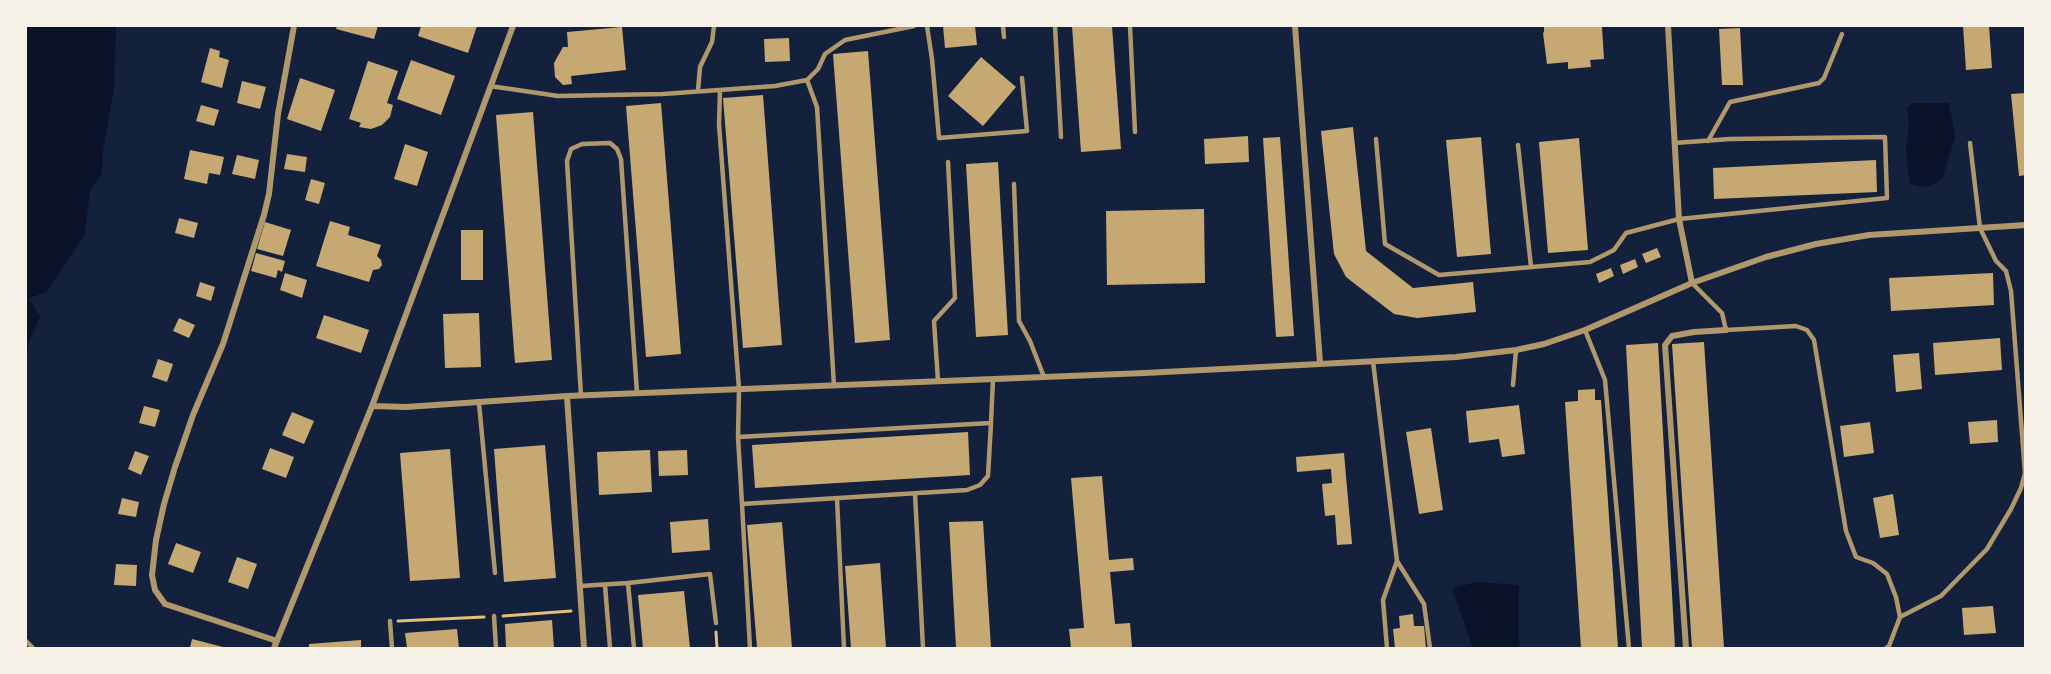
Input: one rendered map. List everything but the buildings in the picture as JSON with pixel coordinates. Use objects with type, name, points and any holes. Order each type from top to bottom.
[{"type":"street","points":[[277,641],[165,604],[155,590],[152,575],[156,540],[172,476],[193,415],[223,344],[264,215],[269,194],[278,114],[294,26]]},
{"type":"street","points":[[273,648],[372,406],[513,26]]},
{"type":"street","points":[[1295,26],[1320,363]]},
{"type":"street","points":[[1668,26],[1679,219],[1692,283]]},
{"type":"street","points":[[372,406],[406,407],[567,396],[993,380],[1456,357],[1516,350],[1544,344],[1585,330],[1692,283],[1766,257],[1816,244],[1869,235],[2025,225]]},
{"type":"street","points":[[1686,648],[1665,345],[1672,336],[1726,330]]},
{"type":"street","points":[[567,396],[584,648]]},
{"type":"lane","points":[[698,91],[700,67],[712,42],[714,26]]},
{"type":"lane","points":[[490,86],[558,96],[776,86],[807,80],[818,69],[825,54],[844,40],[914,26]]},
{"type":"lane","points":[[927,26],[939,138],[1027,130],[1022,78]]},
{"type":"lane","points":[[1003,26],[1004,37]]},
{"type":"lane","points":[[1055,26],[1061,137]]},
{"type":"lane","points":[[1130,26],[1135,132]]},
{"type":"lane","points":[[1708,141],[1730,102],[1819,83],[1824,78],[1842,34]]},
{"type":"lane","points":[[807,80],[817,107],[834,386]]},
{"type":"lane","points":[[720,90],[719,124],[739,389],[738,437],[750,648]]},
{"type":"lane","points":[[1376,138],[1386,244],[1439,276],[1590,262],[1614,250],[1626,233],[1679,219],[1887,198],[1885,137],[1674,143]]},
{"type":"lane","points":[[581,396],[567,161],[571,149],[582,144],[610,143],[617,149],[621,159],[637,393]]},
{"type":"lane","points":[[1900,617],[1941,596],[1987,549],[2012,509],[2025,473],[2011,291],[2006,272],[1996,261],[1980,228],[1970,143]]},
{"type":"lane","points":[[1518,145],[1531,267]]},
{"type":"lane","points":[[938,381],[934,321],[955,298],[948,162]]},
{"type":"lane","points":[[1014,184],[1019,321],[1030,341],[1044,377]]},
{"type":"lane","points":[[1692,283],[1722,313],[1726,330],[1796,326],[1807,330],[1814,340],[1846,531],[1856,557],[1873,563],[1887,574],[1896,597],[1900,617],[1886,648]]},
{"type":"lane","points":[[1585,330],[1605,380],[1629,648]]},
{"type":"lane","points":[[1513,384],[1516,350]]},
{"type":"lane","points":[[1373,361],[1397,561],[1424,604],[1430,648]]},
{"type":"lane","points":[[742,504],[915,494],[967,490],[980,486],[988,476],[993,380]]},
{"type":"lane","points":[[479,403],[495,573]]},
{"type":"lane","points":[[738,437],[991,423]]},
{"type":"lane","points":[[915,494],[923,648]]},
{"type":"lane","points":[[837,499],[844,648]]},
{"type":"lane","points":[[1387,648],[1383,600],[1397,561]]},
{"type":"lane","points":[[580,586],[710,574],[716,623]]},
{"type":"lane","points":[[628,583],[634,648]]},
{"type":"lane","points":[[605,585],[610,648]]},
{"type":"lane","points":[[494,616],[496,648]]},
{"type":"lane","points":[[390,621],[392,648]]},
{"type":"lane","points":[[26,641],[33,648]]},
{"type":"path","points":[[716,623],[717,648]]},
{"type":"water","points":[[26,26],[116,26],[114,88],[103,151],[102,174],[90,190],[85,234],[47,292],[29,298],[40,317],[29,341],[26,358]]},
{"type":"water","points":[[1913,103],[1949,103],[1955,137],[1942,179],[1923,187],[1910,184],[1907,165],[1906,144],[1909,129],[1907,108]]},
{"type":"water","points":[[1478,582],[1519,585],[1520,648],[1473,648],[1452,588]]}]
